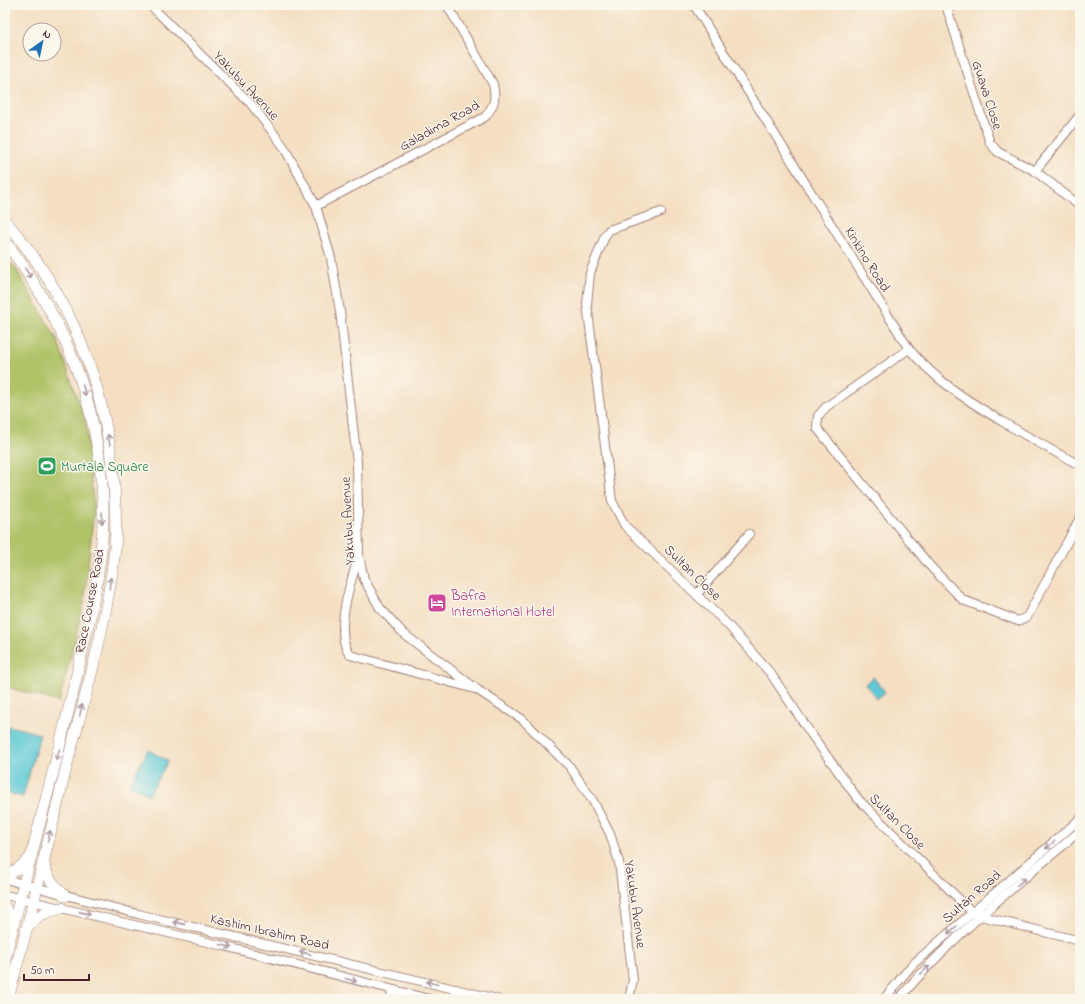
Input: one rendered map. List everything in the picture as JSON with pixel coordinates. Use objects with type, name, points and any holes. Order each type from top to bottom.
[{"type":"main road","name":"Race Course Road","points":[[5,221],[38,261],[57,293],[76,328],[92,369],[104,415],[112,457],[115,504],[115,546],[109,591],[34,901],[8,999]]},
{"type":"main road","name":"Race Course Road","points":[[5,242],[28,272],[46,301],[64,336],[80,376],[92,421],[103,502],[102,540],[96,587],[68,714],[5,958]]},
{"type":"main road","points":[[5,875],[22,867],[31,857]]},
{"type":"main road","points":[[44,859],[45,870],[53,884],[65,896]]},
{"type":"main road","points":[[5,908],[13,925]]},
{"type":"main road","points":[[26,929],[33,920],[47,912],[62,908]]},
{"type":"street","name":"Yakubu Avenue","points":[[150,5],[251,104],[284,147],[316,206],[331,258],[340,311],[357,462],[359,556],[364,579],[380,608],[404,634],[479,690],[522,719],[570,767],[593,801],[610,834],[619,862],[633,980],[632,997]]},
{"type":"street","name":"Galadima Road","points":[[316,206],[485,117],[492,108],[496,98],[493,84],[447,5]]},
{"type":"street","name":"Kinkino Road","points":[[694,5],[909,349],[922,365],[958,395],[1054,453],[1080,466]]},
{"type":"street","name":"Guava Close","points":[[946,5],[990,142],[998,152],[1035,171],[1080,206]]},
{"type":"street","points":[[1035,171],[1080,115]]},
{"type":"street","name":"Sultan Close","points":[[661,212],[610,230],[607,233],[590,273],[587,304],[612,501],[625,526],[728,625],[772,674],[811,734],[858,799],[972,912]]},
{"type":"street","points":[[909,349],[826,407],[818,416],[817,428],[930,566],[963,600],[1018,621],[1027,617],[1080,518]]},
{"type":"street","points":[[697,594],[749,534]]},
{"type":"street","points":[[359,556],[350,585],[342,631],[344,648],[350,655],[479,690]]},
{"type":"street","name":"Sultan Road","points":[[884,999],[912,965],[1080,819]]},
{"type":"street","name":"Sultan Road","points":[[899,999],[919,975],[981,916],[1080,831]]},
{"type":"street","name":"Kashim Ibrahim Road","points":[[5,879],[65,896],[497,999]]},
{"type":"street","name":"Kashim Ibrahim Road","points":[[5,895],[220,945],[393,991],[429,999]]},
{"type":"street","points":[[972,912],[981,916],[1080,942]]},
{"type":"street","points":[[454,999],[456,989]]},
{"type":"street","points":[[390,999],[393,991]]},
{"type":"green space","name":"Murtala Square","points":[[5,256],[16,269],[57,339],[86,423],[94,510],[84,603],[59,702],[7,687],[5,689]]},
{"type":"water","points":[[873,677],[885,692],[877,699],[865,684]]},
{"type":"water","points":[[9,726],[40,734],[23,797],[5,792],[5,741]]},
{"type":"water","points":[[148,750],[168,761],[149,795],[130,784]]},
{"type":"place","name":"Murtala Square","points":[[47,466]]},
{"type":"place","name":"Bafra International Hotel","points":[[437,603]]}]
